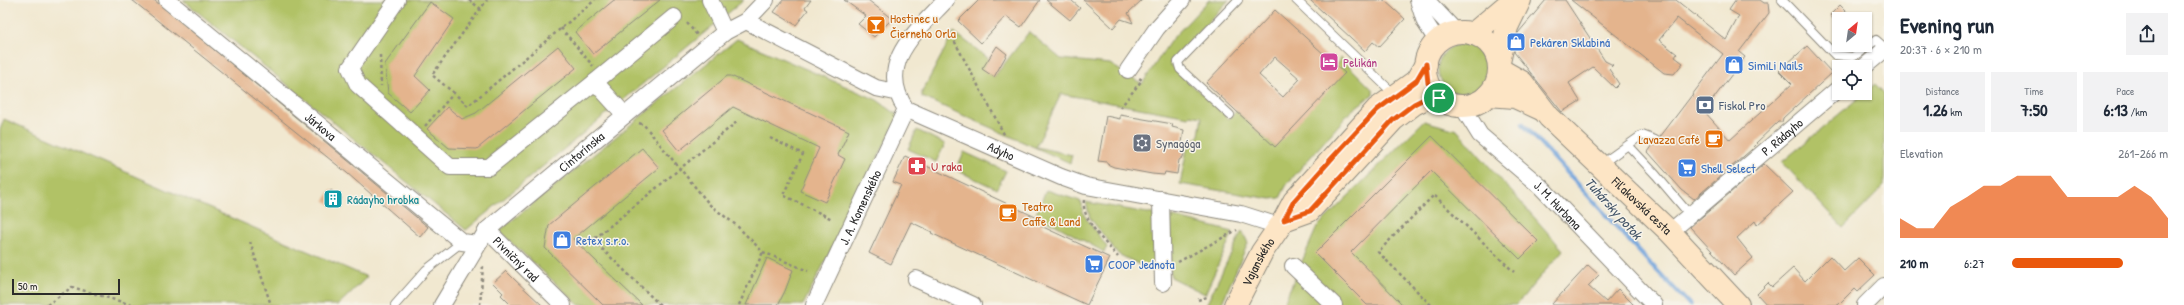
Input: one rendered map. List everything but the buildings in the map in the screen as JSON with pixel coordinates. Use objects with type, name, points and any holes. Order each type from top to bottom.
[{"type":"main road","name":"Vajanského","points":[[1234,305],[1262,252],[1282,223],[1294,201],[1333,157],[1377,110],[1416,81],[1426,64],[1429,54],[1513,1]]},
{"type":"main road","name":"Vajanského","points":[[1488,95],[1497,81],[1513,1]]},
{"type":"main road","points":[[1456,37],[1490,45],[1499,65]]},
{"type":"main road","points":[[1426,64],[1428,83],[1439,98]]},
{"type":"main road","name":"Fiľakovská cesta","points":[[1499,65],[1522,82],[1542,109],[1670,232],[1738,305]]},
{"type":"main road","points":[[1282,223],[1310,211],[1393,120],[1414,104],[1428,97],[1439,98],[1454,105],[1462,106],[1476,103],[1488,95]]},
{"type":"main road","name":"Fiľakovská cesta","points":[[1488,95],[1515,96],[1542,109]]},
{"type":"street","name":"Járkova","points":[[167,0],[470,243]]},
{"type":"street","points":[[397,0],[350,68],[358,85],[450,167],[489,167],[595,76],[678,18]]},
{"type":"street","points":[[710,0],[725,32]]},
{"type":"street","points":[[766,0],[746,22],[876,88],[895,92]]},
{"type":"street","points":[[906,109],[895,92],[893,76],[898,60],[912,36],[946,0]]},
{"type":"street","points":[[1128,70],[1157,28],[1182,0]]},
{"type":"street","points":[[1418,0],[1425,22],[1456,37]]},
{"type":"street","points":[[1426,0],[1456,37]]},
{"type":"street","name":"Cintorínska","points":[[442,305],[470,243],[725,32],[746,22]]},
{"type":"street","points":[[1872,60],[1884,49]]},
{"type":"street","points":[[595,76],[625,115]]},
{"type":"street","name":"P. Rádayho","points":[[1670,232],[1832,94]]},
{"type":"street","name":"J. M. Hurbana","points":[[1462,106],[1480,135],[1541,187],[1648,303]]},
{"type":"street","name":"Adyho","points":[[906,109],[1061,177],[1086,186],[1241,214],[1282,223]]},
{"type":"street","name":"J. A. Komenského","points":[[814,305],[906,109]]},
{"type":"street","points":[[1161,199],[1163,277]]},
{"type":"street","name":"Pivničný rad","points":[[487,230],[562,305]]},
{"type":"street","points":[[1294,266],[1334,305]]},
{"type":"street","points":[[916,279],[973,305]]},
{"type":"street","points":[[1865,305],[1884,286]]},
{"type":"lane","points":[[1230,115],[1180,69],[1178,62],[1238,0]]},
{"type":"lane","points":[[1296,0],[1395,96]]},
{"type":"lane","points":[[1782,0],[1835,55],[1853,57],[1876,40],[1884,49]]},
{"type":"lane","points":[[1600,166],[1642,135],[1654,140]]},
{"type":"lane","points":[[1628,145],[1656,174],[1690,215]]},
{"type":"lane","points":[[395,305],[426,270],[470,243]]},
{"type":"path","points":[[469,0],[481,9]]},
{"type":"path","points":[[487,0],[432,75],[468,106],[595,0]]},
{"type":"path","points":[[678,18],[707,47]]},
{"type":"path","points":[[561,28],[595,76]]},
{"type":"path","points":[[949,30],[1007,139]]},
{"type":"path","points":[[380,55],[382,90]]},
{"type":"path","points":[[420,130],[454,93]]},
{"type":"path","points":[[660,305],[593,240],[738,121]]},
{"type":"path","points":[[644,125],[710,205],[736,225],[763,252],[808,271]]},
{"type":"path","points":[[770,138],[803,154],[783,196],[832,219]]},
{"type":"path","points":[[1431,305],[1378,252],[1434,195],[1514,272]]},
{"type":"path","points":[[1084,200],[1083,206],[1087,216],[1118,257]]},
{"type":"path","points":[[1163,277],[1237,230]]},
{"type":"path","points":[[250,242],[271,305]]},
{"type":"path","points":[[739,305],[763,252]]},
{"type":"path","points":[[47,305],[72,287],[132,305]]},
{"type":"path","points":[[1198,300],[1207,297]]},
{"type":"green space","points":[[183,0],[744,0],[466,230]]},
{"type":"green space","points":[[1209,0],[1229,0],[1169,64],[1229,119],[1236,111],[1275,147],[1341,58],[1373,90],[1373,94],[1351,111],[1287,184],[1280,198],[1271,199],[1180,184],[1187,149],[1199,135],[1202,117],[1190,115],[1189,117],[1061,94],[1036,147],[1072,155],[1070,163],[922,97],[922,92],[954,32],[989,59],[983,69],[994,77],[1029,32],[1061,59],[1110,64],[1142,84],[1171,40]]},
{"type":"green space","points":[[737,39],[877,100],[899,116],[803,305],[579,305],[499,231]]},
{"type":"green space","points":[[1463,44],[1472,46],[1483,55],[1488,69],[1486,78],[1477,89],[1463,94],[1454,92],[1443,83],[1438,69],[1440,60],[1449,49]]},
{"type":"green space","points":[[1875,84],[1884,93],[1884,186],[1843,228],[1782,162],[1856,100],[1872,100],[1872,87]]},
{"type":"green space","points":[[4,119],[367,277],[338,305],[0,305],[0,130]]},
{"type":"green space","points":[[1424,121],[1457,130],[1563,250],[1516,305],[1283,305],[1317,227]]},
{"type":"green space","points":[[917,130],[945,144],[936,162],[908,149]]},
{"type":"green space","points":[[964,152],[1006,171],[997,189],[956,170]]},
{"type":"green space","points":[[1046,190],[1080,201],[1084,215],[1107,247],[1104,252],[1036,214]]},
{"type":"green space","points":[[1086,202],[1153,214],[1159,264],[1157,270],[1154,272],[1118,254],[1090,218]]},
{"type":"green space","points":[[1170,216],[1233,232],[1205,294],[1171,277],[1167,222]]},
{"type":"green space","points":[[1242,231],[1248,243],[1221,305],[1206,305]]},
{"type":"waterway","name":"Tuhársky potok","points":[[1523,124],[1690,305]]},
{"type":"place","name":"Hostinec u Čierneho Orla","points":[[876,25]]},
{"type":"place","name":"Pekáren Sklabiná","points":[[1516,42]]},
{"type":"place","name":"Pelikán","points":[[1329,62]]},
{"type":"place","name":"SimiLi Nails","points":[[1734,65]]},
{"type":"place","name":"Fiskol Pro","points":[[1705,105]]},
{"type":"place","name":"Lavazza Café","points":[[1714,139]]},
{"type":"place","name":"Synagóga","points":[[1142,143]]},
{"type":"place","name":"U raka","points":[[917,166]]},
{"type":"place","name":"Shell Select","points":[[1687,168]]},
{"type":"place","name":"Rádayho hrobka","points":[[333,199]]},
{"type":"place","name":"Teatro Caffe & Land","points":[[1008,213]]},
{"type":"place","name":"Retex s.r.o.","points":[[562,240]]},
{"type":"place","name":"COOP Jednota","points":[[1094,264]]},
{"type":"route","points":[[1426,64],[1426,76],[1428,83],[1439,98],[1428,97],[1414,104],[1393,120],[1310,211],[1284,220],[1294,201],[1333,157],[1377,110],[1416,81],[1426,64]]}]
